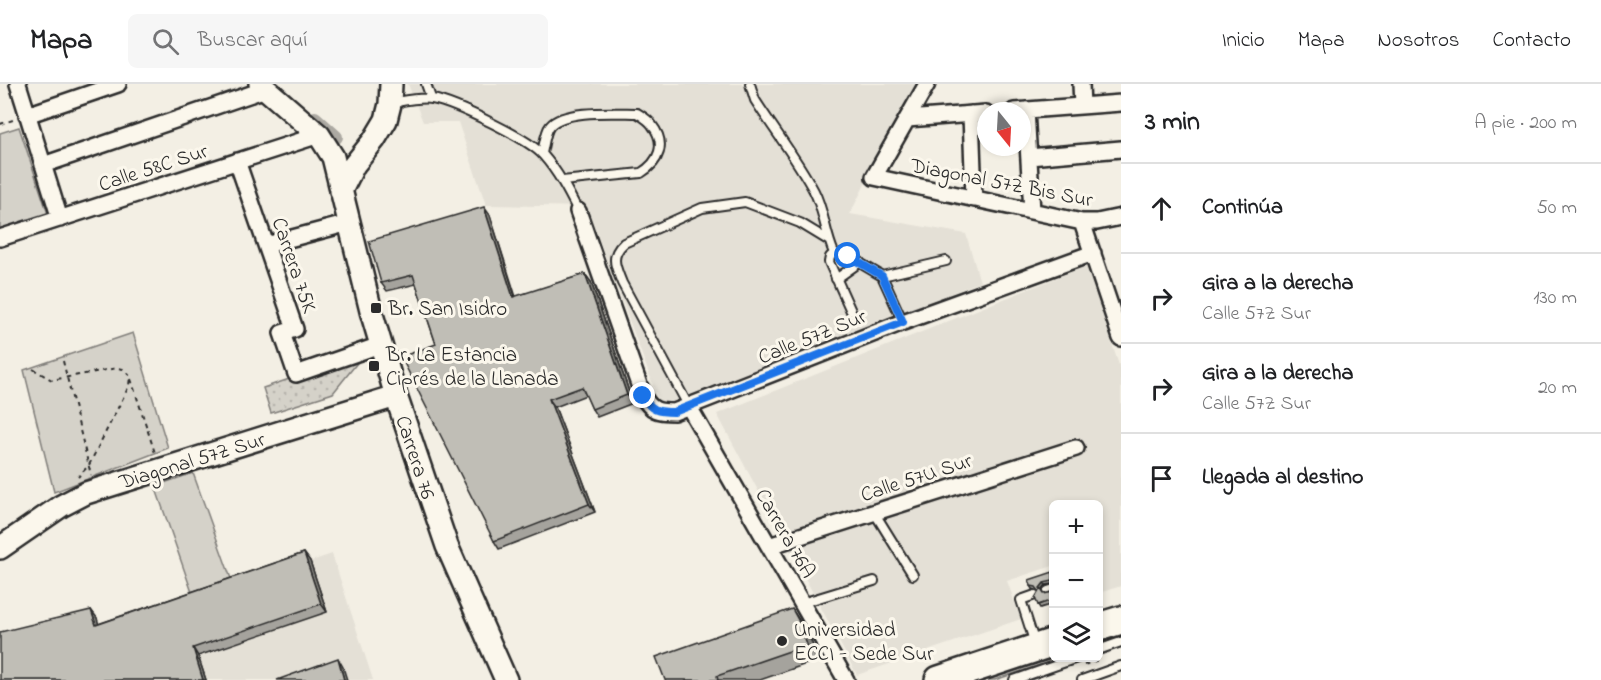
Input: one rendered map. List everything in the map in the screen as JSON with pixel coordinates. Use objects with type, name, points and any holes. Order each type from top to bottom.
[{"type":"highway","points":[[1103,625],[1121,620]]},
{"type":"highway","points":[[939,680],[1045,644]]},
{"type":"street","points":[[18,84],[60,219]]},
{"type":"street","points":[[27,115],[118,84]]},
{"type":"street","points":[[907,119],[927,84]]},
{"type":"street","points":[[1081,84],[1082,106]]},
{"type":"street","points":[[43,165],[263,87]]},
{"type":"street","name":"Carrera 76","points":[[263,87],[319,135],[333,157],[380,345],[396,396],[447,546],[506,680]]},
{"type":"street","points":[[341,191],[354,165],[386,120],[390,94]]},
{"type":"street","points":[[1031,110],[1121,103]]},
{"type":"street","points":[[907,119],[977,113]]},
{"type":"street","name":"Diagonal 57Z Bis Sur","points":[[907,119],[874,177],[1082,222],[1097,222],[1121,217]]},
{"type":"street","name":"Calle 58C Sur","points":[[0,238],[319,135]]},
{"type":"street","points":[[974,199],[977,147]]},
{"type":"street","points":[[1032,211],[1029,157],[1121,149]]},
{"type":"street","name":"Carrera 75K","points":[[237,162],[295,329],[282,333],[296,374],[380,345]]},
{"type":"street","name":"Calle 57Z Sur","points":[[578,211],[643,396],[649,406],[662,412],[674,412],[689,407],[903,322],[1093,253]]},
{"type":"street","points":[[1082,222],[1121,338]]},
{"type":"street","points":[[266,244],[349,223]]},
{"type":"street","name":"Diagonal 57Z Sur","points":[[0,548],[62,506],[86,493],[396,396]]},
{"type":"street","name":"Carrera 76A","points":[[689,407],[846,680]]},
{"type":"street","name":"Calle 57U Sur","points":[[769,546],[1076,448]]},
{"type":"lane","points":[[426,84],[430,98]]},
{"type":"lane","points":[[750,84],[755,100],[814,192],[834,253]]},
{"type":"lane","points":[[390,94],[430,98],[465,110],[500,127],[542,153],[562,181],[578,211]]},
{"type":"lane","points":[[542,153],[550,126],[562,118],[576,115],[637,113],[652,125],[659,140],[660,152],[652,166],[641,173],[562,181]]},
{"type":"lane","points":[[689,407],[622,283],[614,262],[616,250],[624,243],[702,207],[745,202],[800,223],[828,240]]},
{"type":"lane","points":[[834,253],[843,254],[860,262],[882,276],[903,322]]},
{"type":"lane","points":[[834,253],[829,262],[851,311]]},
{"type":"lane","points":[[882,276],[945,261]]},
{"type":"lane","points":[[837,279],[860,262]]},
{"type":"lane","points":[[874,512],[913,575]]},
{"type":"lane","points":[[802,603],[874,581]]},
{"type":"lane","points":[[1035,595],[1021,600],[1045,644]]},
{"type":"lane","points":[[1103,648],[1121,642]]},
{"type":"lane","points":[[1014,680],[1063,662]]},
{"type":"lane","points":[[1082,680],[1121,666]]},
{"type":"path","points":[[63,361],[94,484]]},
{"type":"path","points":[[33,369],[52,380],[117,368],[123,369],[130,376],[157,462]]},
{"type":"path","points":[[75,480],[89,465],[129,386],[130,376]]},
{"type":"shaded area","points":[[408,84],[915,84],[850,214],[966,234],[980,282],[661,406],[587,207],[486,205],[458,122],[423,122]]},
{"type":"shaded area","points":[[19,127],[48,214],[0,230],[0,133]]},
{"type":"shaded area","points":[[1086,266],[1121,371],[1121,586],[1103,592],[1103,500],[1049,500],[1049,567],[1007,581],[1021,619],[857,675],[717,414]]},
{"type":"shaded area","points":[[133,333],[168,448],[54,492],[24,370]]},
{"type":"shaded area","points":[[365,353],[333,393],[271,413],[263,388]]},
{"type":"shaded area","points":[[193,473],[234,587],[195,601],[155,486]]},
{"type":"shaded area","points":[[332,554],[373,680],[206,680],[182,605]]},
{"type":"shaded area","points":[[1049,655],[1049,662],[995,680],[983,680],[1013,666]]},
{"type":"building","points":[[484,207],[513,297],[585,274],[627,395],[592,409],[582,387],[549,399],[589,504],[494,541],[401,357],[436,344],[413,275],[381,283],[369,241]]},
{"type":"building","points":[[304,553],[321,604],[193,648],[203,680],[0,680],[0,632],[91,610],[96,625]]},
{"type":"building","points":[[1049,573],[1049,582],[1044,583],[1040,588],[1044,594],[1049,593],[1049,601],[1038,605],[1035,598],[1039,591],[1036,587],[1031,586],[1029,580]]},
{"type":"building","points":[[792,609],[807,645],[717,676],[718,680],[665,680],[656,657]]},
{"type":"building","points":[[338,658],[344,680],[277,680]]},
{"type":"waterway","points":[[315,118],[336,137]]},
{"type":"place","name":"Br. San Isidro","points":[[376,308]]},
{"type":"place","name":"Br. La Estancia Ciprés de la Llanada","points":[[374,366]]},
{"type":"place","name":"Universidad ECCI - Sede Sur","points":[[782,641]]},
{"type":"route","points":[[643,396],[649,406],[662,412],[674,412],[903,322],[882,276],[874,269],[848,256]]}]
